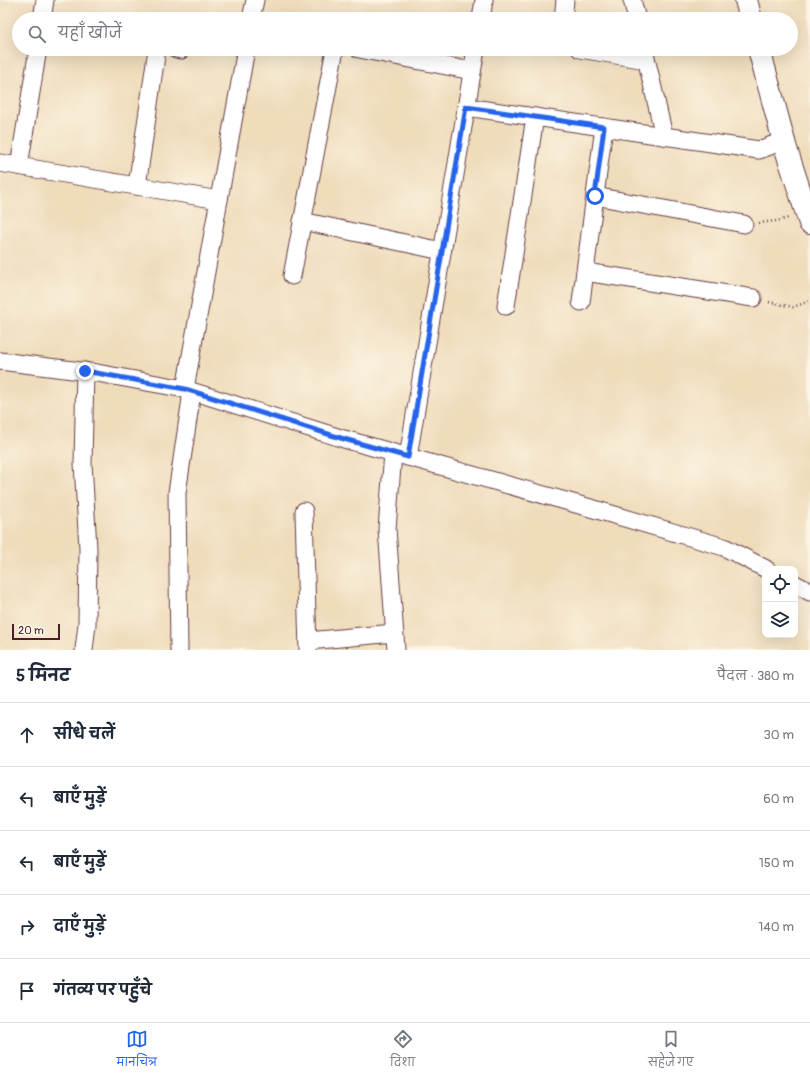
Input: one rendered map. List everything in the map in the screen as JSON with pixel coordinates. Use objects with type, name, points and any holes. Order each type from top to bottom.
[{"type":"street","points":[[43,12],[45,0]]},
{"type":"street","points":[[252,12],[255,0]]},
{"type":"street","points":[[482,12],[484,0]]},
{"type":"street","points":[[563,12],[565,0]]},
{"type":"street","points":[[632,0],[635,12]]},
{"type":"street","points":[[746,0],[749,12]]},
{"type":"street","points":[[19,166],[37,56]]},
{"type":"street","points":[[137,186],[156,56]]},
{"type":"street","points":[[180,650],[177,493],[188,390],[219,200],[245,56]]},
{"type":"street","points":[[292,276],[334,56]]},
{"type":"street","points":[[397,56],[472,70]]},
{"type":"street","points":[[396,650],[387,529],[442,251],[475,56]]},
{"type":"street","points":[[645,56],[664,136]]},
{"type":"street","points":[[761,56],[784,141],[809,219]]},
{"type":"street","points":[[466,107],[759,150],[784,141]]},
{"type":"street","points":[[506,306],[536,117]]},
{"type":"street","points":[[581,302],[604,127]]},
{"type":"street","points":[[0,163],[219,200]]},
{"type":"street","points":[[595,196],[744,224]]},
{"type":"street","points":[[302,221],[442,251]]},
{"type":"street","points":[[585,272],[753,298]]},
{"type":"street","points":[[0,361],[85,371],[188,390],[344,439],[724,547],[762,567]]},
{"type":"street","points":[[84,650],[87,624],[88,548],[83,463],[85,371]]},
{"type":"street","points":[[304,511],[308,646],[394,633]]},
{"type":"street","points":[[798,586],[810,592]]},
{"type":"path","points":[[744,224],[809,219]]},
{"type":"path","points":[[753,298],[793,307],[810,302]]},
{"type":"route","points":[[85,371],[185,389],[344,439],[408,457],[466,107],[604,127],[595,196]]}]
